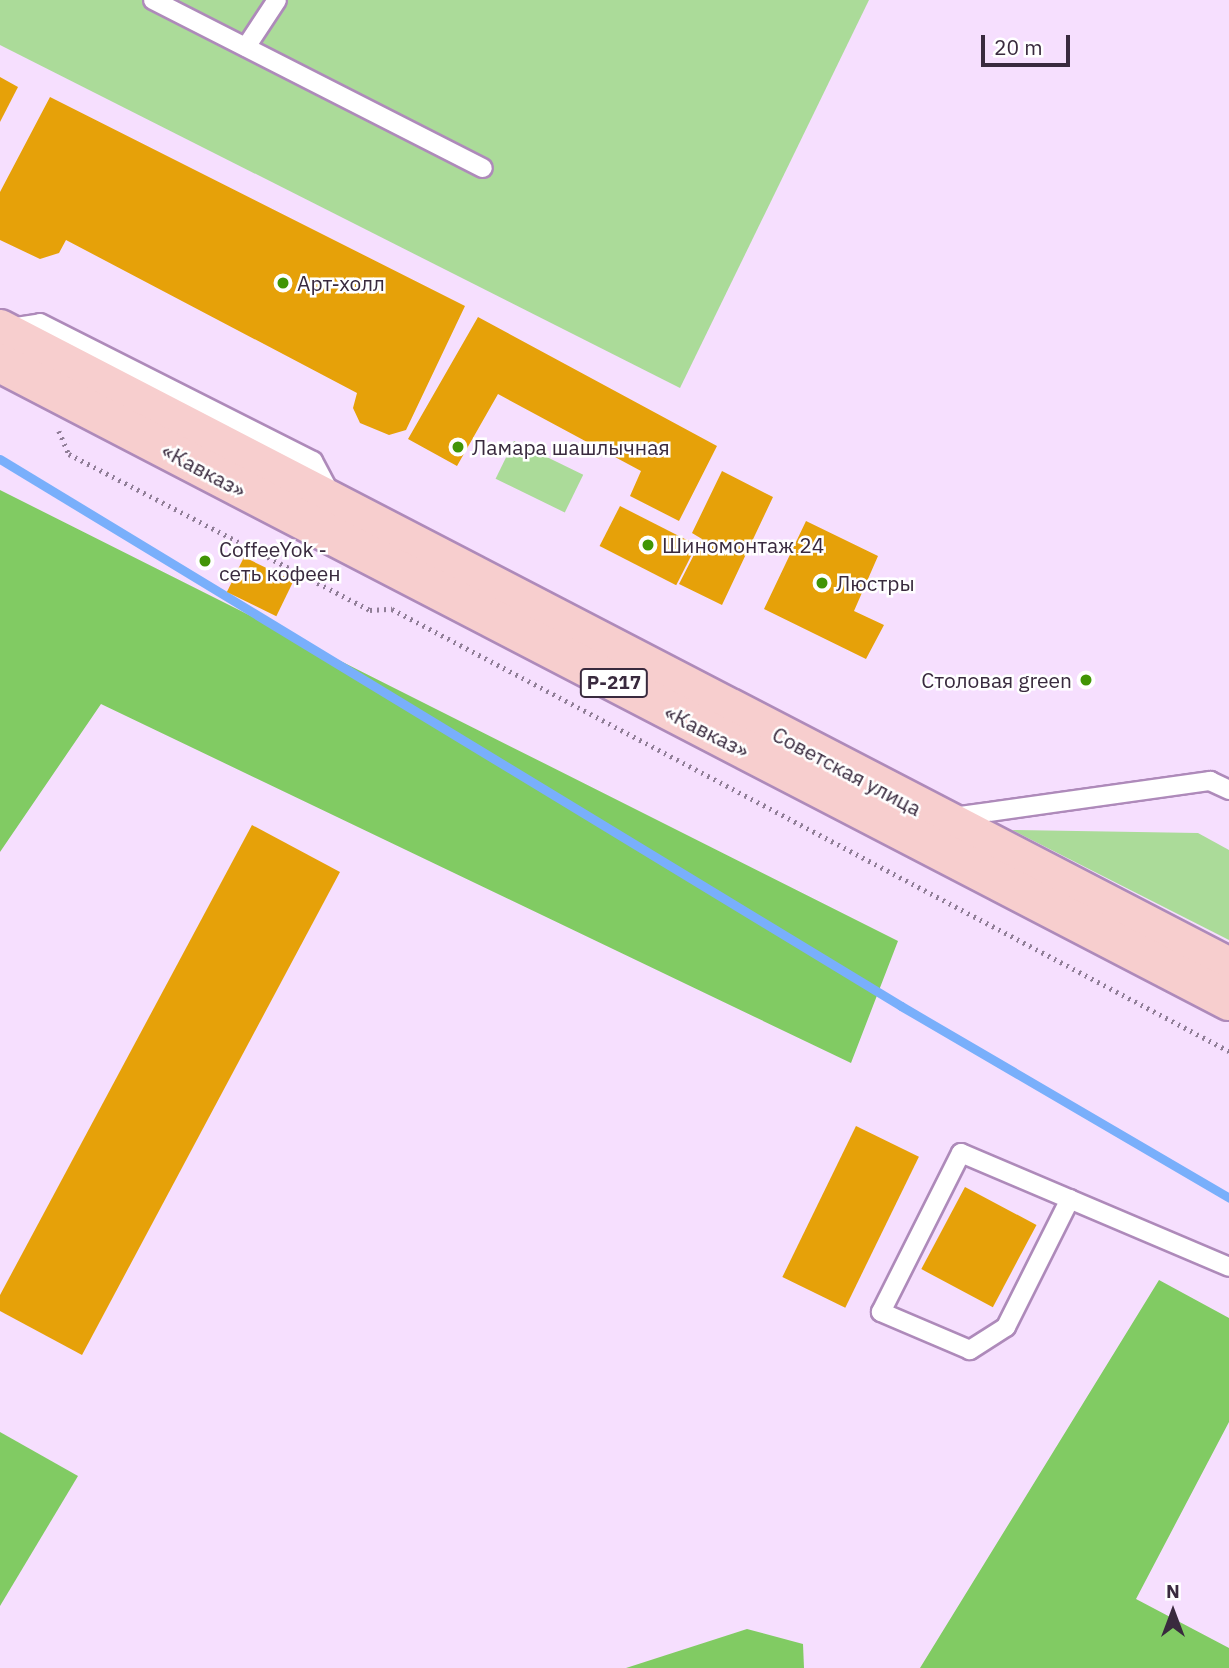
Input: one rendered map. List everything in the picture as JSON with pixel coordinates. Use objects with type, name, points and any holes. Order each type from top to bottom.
[{"type":"highway","name":"«Кавказ»","points":[[0,329],[468,571]]},
{"type":"highway","name":"«Кавказ»","points":[[0,363],[1229,1001]]},
{"type":"highway","name":"Советская улица","points":[[468,571],[937,819],[1229,967]]},
{"type":"lane","points":[[153,0],[483,168]]},
{"type":"lane","points":[[246,47],[277,0]]},
{"type":"lane","points":[[937,819],[1210,781],[1229,790]]},
{"type":"lane","points":[[1070,1199],[1006,1326],[971,1350],[881,1312],[961,1153],[1070,1199],[1229,1267]]},
{"type":"path","points":[[54,420],[69,454],[370,610],[392,609],[1229,1051]]},
{"type":"green space","points":[[0,0],[869,0],[680,388],[0,45]]},
{"type":"green space","points":[[514,441],[583,475],[565,513],[496,479]]},
{"type":"green space","points":[[0,490],[898,941],[851,1063],[101,704],[0,852]]},
{"type":"green space","points":[[1012,830],[1198,833],[1229,850],[1229,940]]},
{"type":"green space","points":[[1159,1280],[1229,1318],[1229,1422],[1136,1599],[1229,1648],[1229,1668],[920,1668]]},
{"type":"green space","points":[[0,1432],[78,1476],[0,1606]]},
{"type":"green space","points":[[747,1629],[803,1644],[804,1668],[626,1668]]},
{"type":"building","points":[[0,77],[18,87],[0,122]]},
{"type":"building","name":"Арт-холл","points":[[50,97],[465,306],[406,430],[389,435],[360,423],[353,408],[357,393],[66,240],[59,253],[40,259],[0,240],[0,192]]},
{"type":"building","points":[[478,317],[717,446],[679,521],[630,496],[641,471],[498,394],[457,466],[408,439]]},
{"type":"building","points":[[722,471],[773,497],[722,605],[679,584],[702,539],[692,533]]},
{"type":"building","name":"Шиномонтаж 24","points":[[620,506],[697,545],[676,585],[600,546]]},
{"type":"building","name":"Люстры","points":[[806,521],[878,556],[854,611],[884,625],[866,659],[764,609]]},
{"type":"building","points":[[244,557],[293,581],[276,616],[227,592]]},
{"type":"building","points":[[252,825],[340,872],[82,1355],[0,1311],[0,1295]]},
{"type":"building","points":[[856,1126],[919,1157],[845,1308],[782,1277]]},
{"type":"building","points":[[965,1187],[1037,1225],[993,1307],[921,1269]]},
{"type":"waterway","points":[[0,459],[901,1006],[1229,1198]]},
{"type":"place","name":"Арт-холл","points":[[283,283]]},
{"type":"place","name":"Ламара шашлычная","points":[[458,447]]},
{"type":"place","name":"Шиномонтаж 24","points":[[648,545]]},
{"type":"place","name":"CoffeeYok - сеть кофеен","points":[[205,561]]},
{"type":"place","name":"Люстры","points":[[822,583]]},
{"type":"place","name":"Столовая green","points":[[1086,680]]}]
